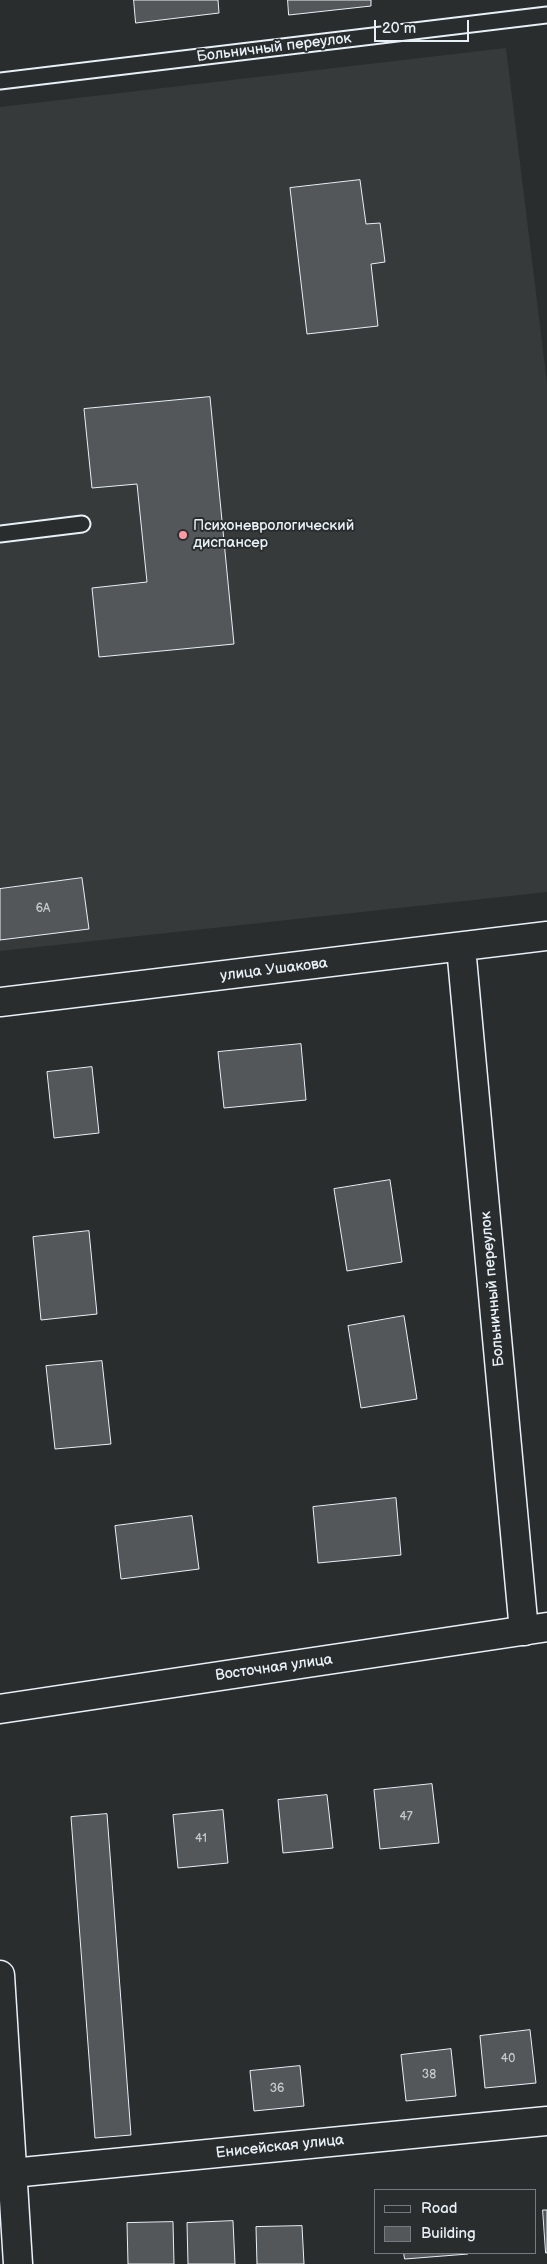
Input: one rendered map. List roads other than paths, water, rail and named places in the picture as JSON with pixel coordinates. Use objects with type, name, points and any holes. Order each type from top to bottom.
[{"type":"street","name":"улица Ушакова","points":[[0,1002],[547,936]]},
{"type":"street","name":"Больничный переулок","points":[[461,947],[536,1629]]},
{"type":"street","name":"Восточная улица","points":[[0,1709],[536,1629]]},
{"type":"street","points":[[0,1975],[18,2264]]},
{"type":"street","name":"Енисейская улица","points":[[12,2173],[547,2120]]},
{"type":"lane","name":"Больничный переулок","points":[[0,81],[547,15]]},
{"type":"lane","points":[[0,534],[82,524]]},
{"type":"place","name":"Психоневрологический диспансер","points":[[183,535]]}]
